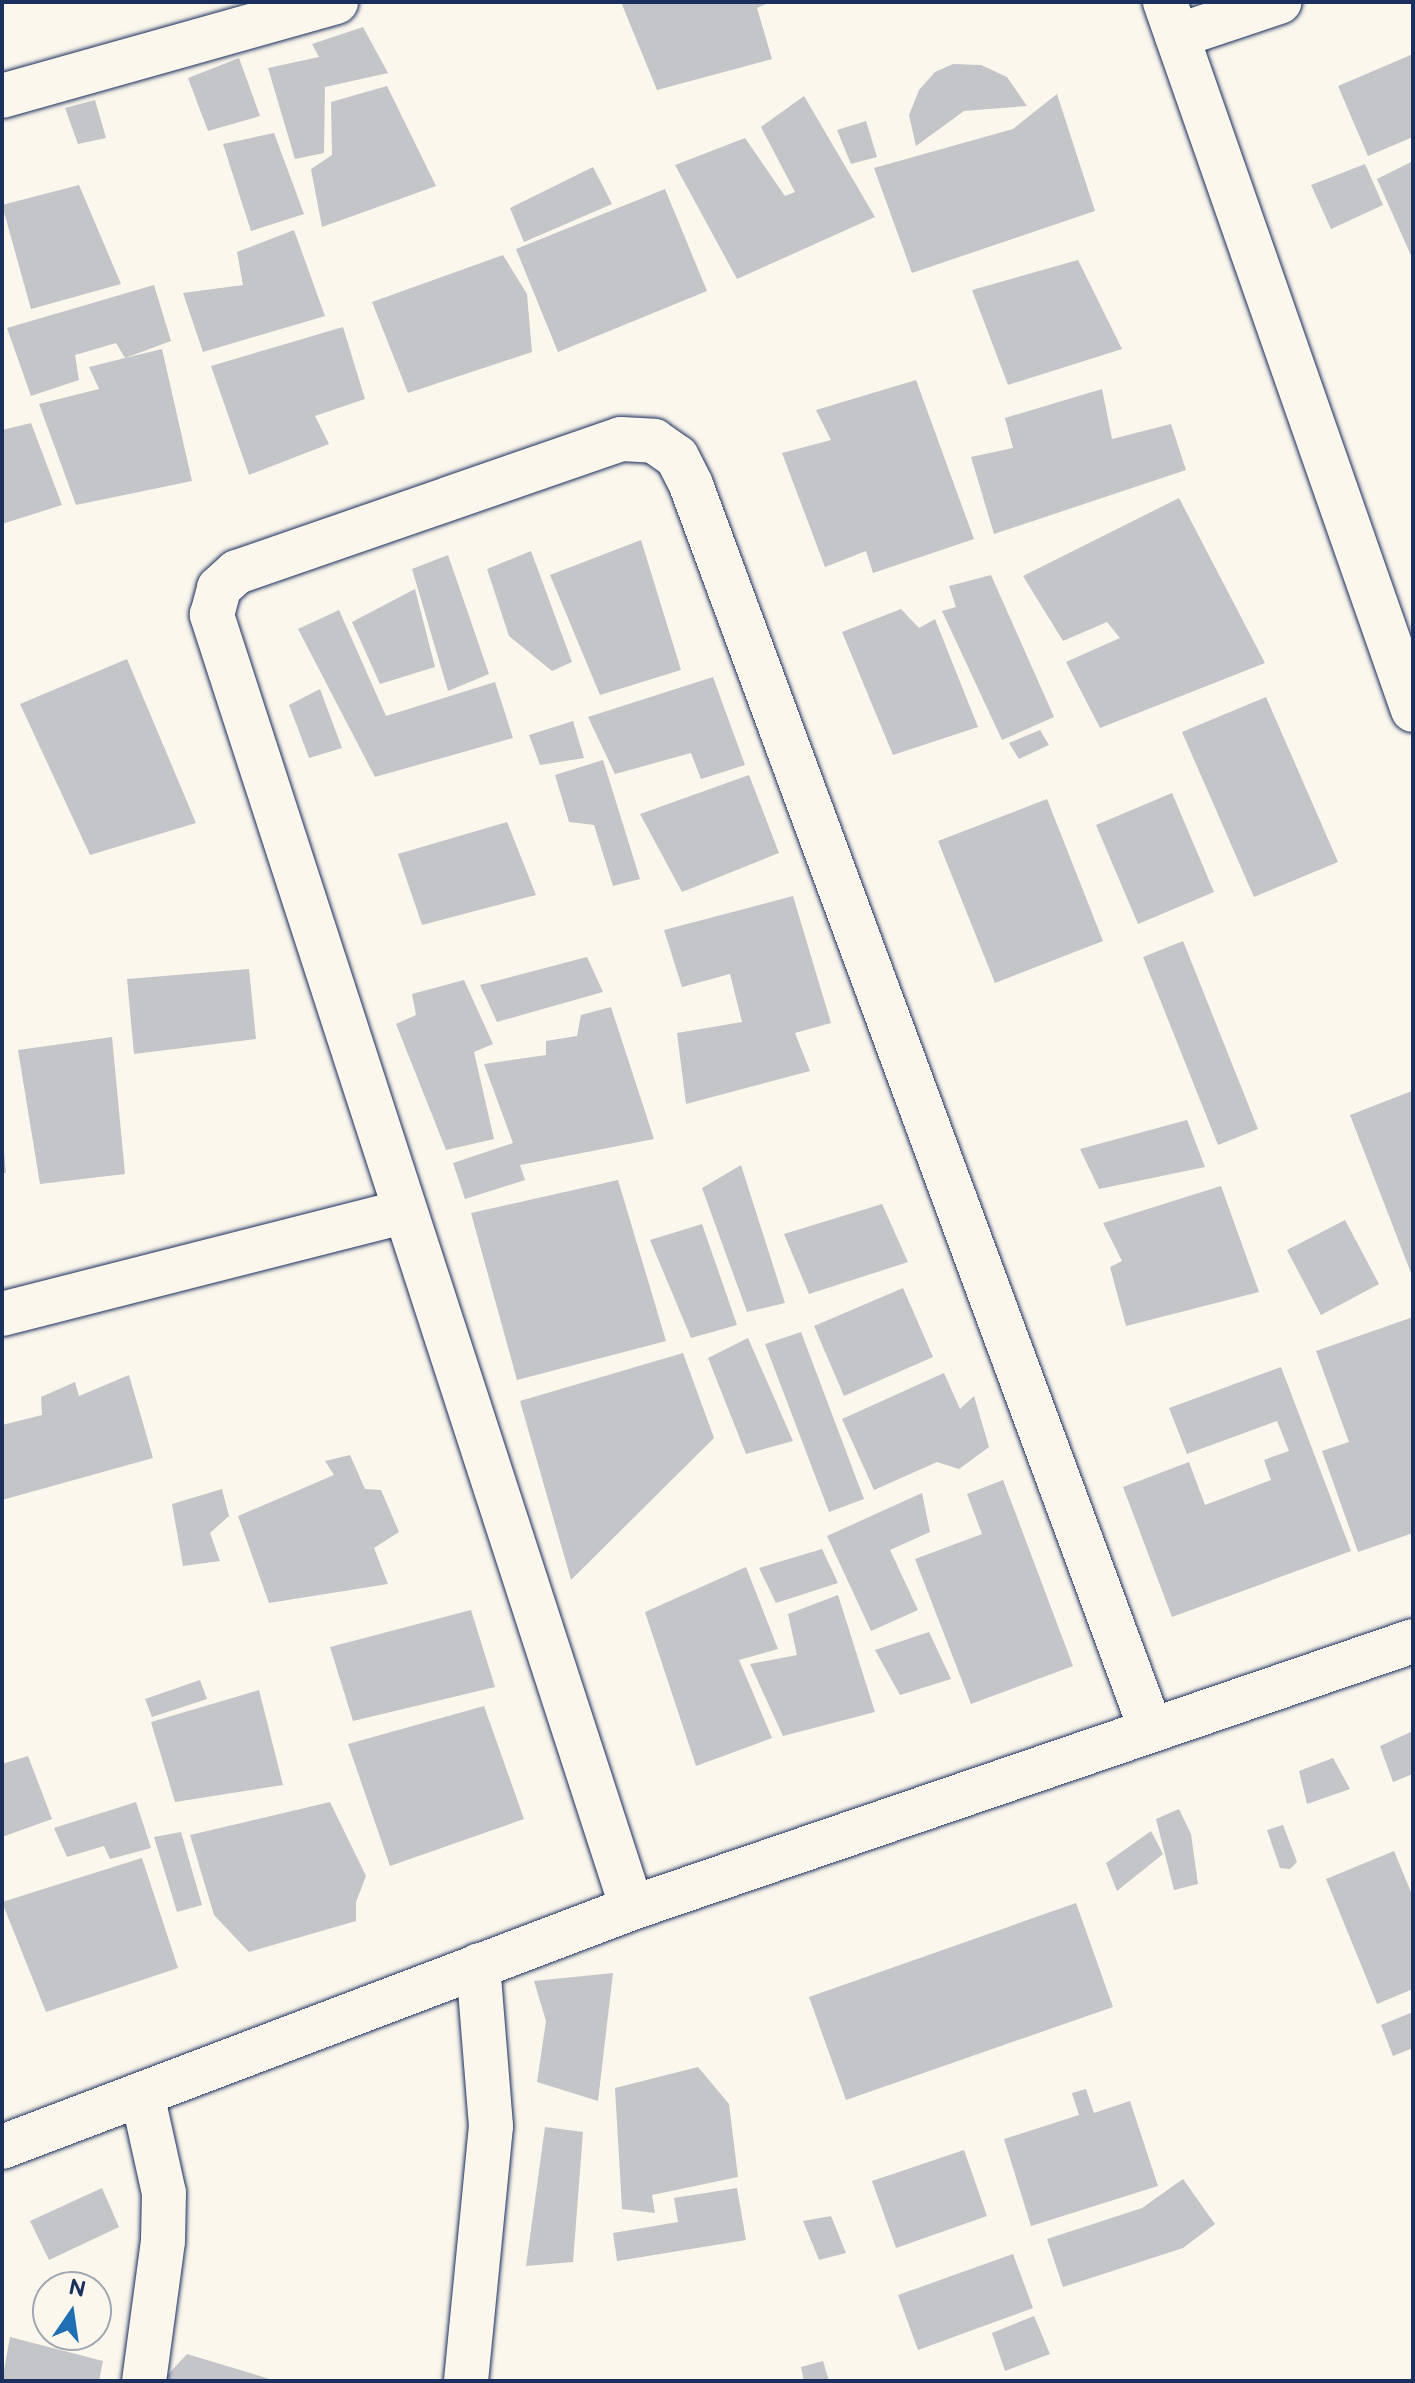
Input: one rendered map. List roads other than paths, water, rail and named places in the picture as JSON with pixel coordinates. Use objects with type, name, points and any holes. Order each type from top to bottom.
[{"type":"street","points":[[2,96],[336,2]]},
{"type":"street","points":[[1279,2],[1171,19],[1399,619],[1413,710]]},
{"type":"street","points":[[632,1908],[215,636],[212,615],[219,588],[237,572],[621,439],[654,441],[677,457],[691,485],[1151,1730]]},
{"type":"street","points":[[2,1314],[403,1212]]},
{"type":"street","points":[[2,2147],[632,1908],[1413,1641]]},
{"type":"street","points":[[466,2381],[491,2126],[478,1966]]},
{"type":"street","points":[[142,2094],[164,2193],[163,2241],[144,2381]]}]
